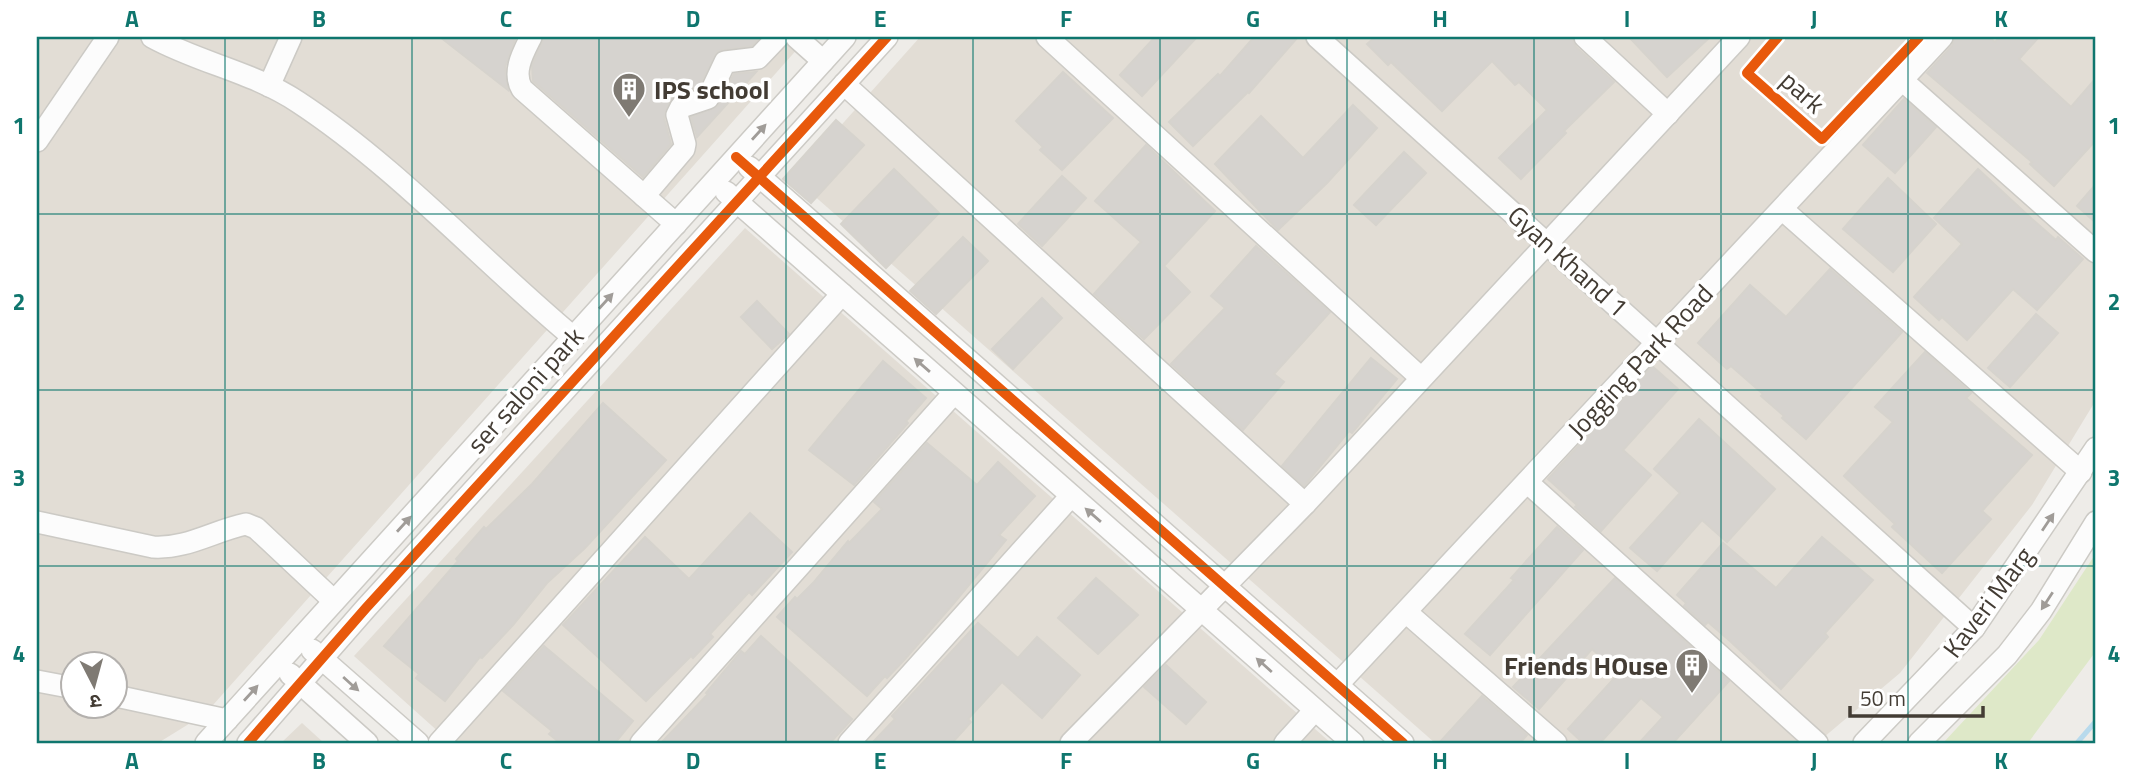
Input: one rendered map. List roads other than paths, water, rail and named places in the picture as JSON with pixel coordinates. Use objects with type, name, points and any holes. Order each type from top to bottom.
[{"type":"street","points":[[37,141],[108,37]]},
{"type":"street","points":[[152,37],[174,49],[228,68],[296,100],[370,157],[573,337]]},
{"type":"street","points":[[269,86],[291,37]]},
{"type":"street","points":[[531,37],[517,73],[517,81],[522,89],[676,224]]},
{"type":"street","points":[[644,196],[684,149],[678,111],[681,107],[708,98],[725,62],[758,58],[778,37]]},
{"type":"street","points":[[796,37],[824,61]]},
{"type":"street","name":"ser saloni park","points":[[206,743],[845,37]]},
{"type":"street","points":[[248,743],[322,658],[887,37]]},
{"type":"street","points":[[1047,37],[1422,377]]},
{"type":"street","name":"Gyan Khand 1","points":[[1317,37],[1974,628]]},
{"type":"street","points":[[1585,37],[1668,114]]},
{"type":"street","points":[[1071,743],[1305,504],[1739,37]]},
{"type":"street","name":"Jogging Park Road","points":[[1338,684],[1941,37]]},
{"type":"street","points":[[1902,80],[2096,252]]},
{"type":"street","points":[[844,83],[1305,504]]},
{"type":"street","points":[[736,157],[1403,743]]},
{"type":"street","points":[[714,182],[1353,743]]},
{"type":"street","points":[[1783,209],[2081,472]]},
{"type":"street","points":[[439,743],[842,294]]},
{"type":"street","points":[[640,743],[954,393]]},
{"type":"street","name":"Kaveri Marg","points":[[1864,743],[1974,628],[2096,448]]},
{"type":"street","points":[[1527,482],[1817,743]]},
{"type":"street","points":[[849,743],[1071,496]]},
{"type":"street","points":[[37,522],[167,548],[187,545],[246,524],[256,528],[334,601]]},
{"type":"street","name":"Kaveri Marg","points":[[1919,743],[2007,655],[2041,611],[2096,522]]},
{"type":"street","points":[[1406,612],[1556,743]]},
{"type":"street","points":[[300,639],[418,743]]},
{"type":"street","points":[[278,663],[367,743]]},
{"type":"street","points":[[37,681],[60,685]]},
{"type":"street","points":[[130,699],[227,720]]},
{"type":"street","points":[[1296,740],[1315,710]]},
{"type":"waterway","points":[[2077,743],[2096,721]]},
{"type":"place","name":"IPS school","points":[[629,119]]},
{"type":"place","name":"Friends HOuse","points":[[1692,695]]}]
